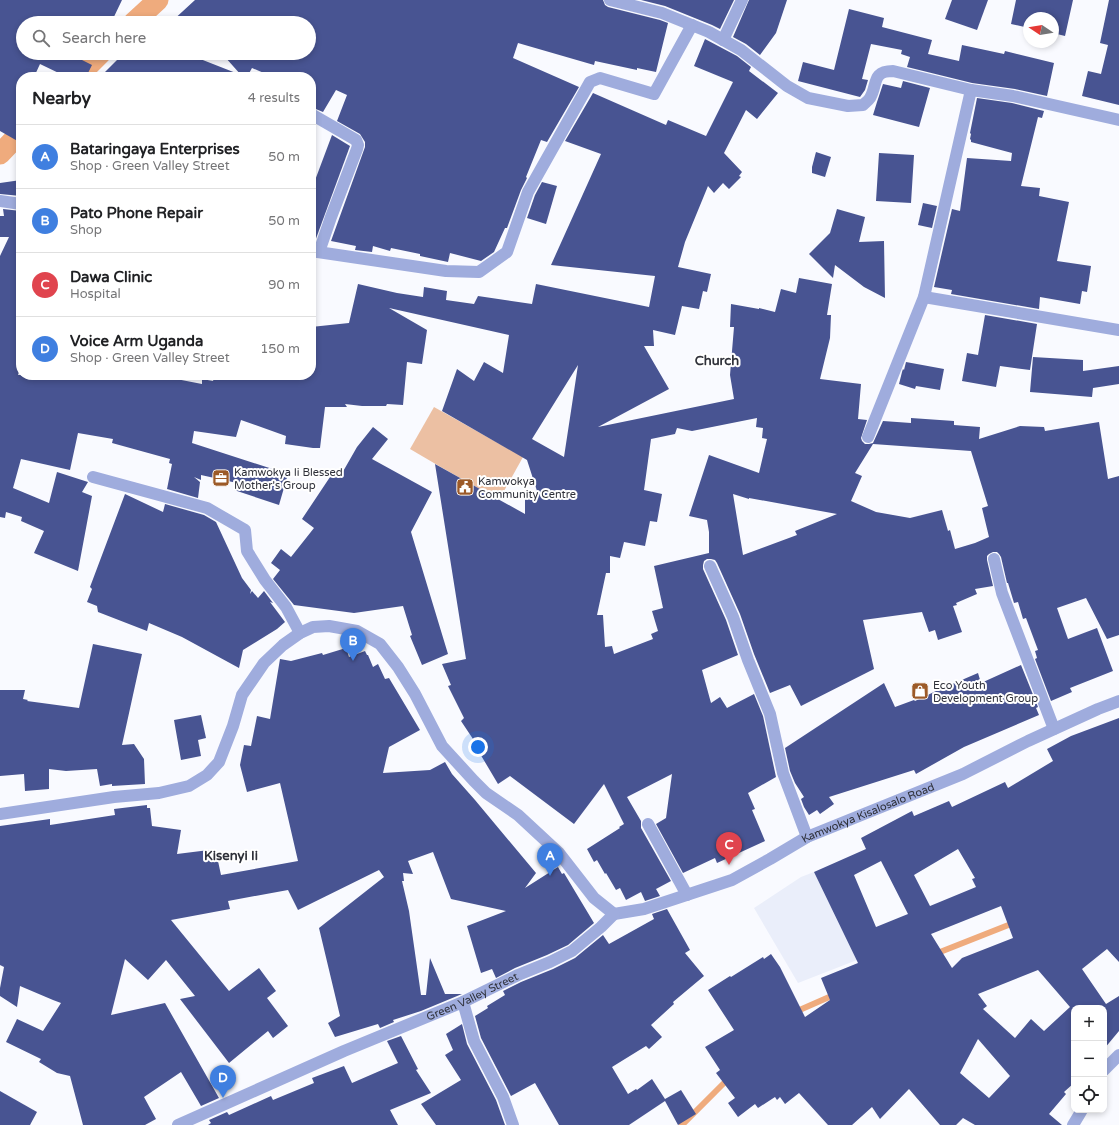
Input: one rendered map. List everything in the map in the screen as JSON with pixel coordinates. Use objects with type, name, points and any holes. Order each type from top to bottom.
[{"type":"street","points":[[610,0],[662,14],[709,32],[741,50],[787,86],[808,98],[848,106],[863,105],[870,98],[878,76],[881,73],[893,71],[971,90],[1013,96],[1119,120]]},
{"type":"street","points":[[723,40],[742,0]]},
{"type":"street","points":[[316,252],[446,271],[478,272],[507,252],[528,192],[590,82],[600,78],[654,94],[692,25]]},
{"type":"street","points":[[868,437],[924,297],[971,90]]},
{"type":"street","points":[[316,117],[356,140],[358,145],[331,217],[316,250]]},
{"type":"street","points":[[0,201],[16,203]]},
{"type":"street","points":[[924,297],[1119,330]]},
{"type":"street","points":[[93,477],[207,508],[245,530],[247,551],[265,580],[286,607],[300,633]]},
{"type":"street","points":[[994,558],[1002,593],[1054,729]]},
{"type":"street","points":[[710,566],[733,617],[748,660],[770,714],[783,774],[807,837]]},
{"type":"street","points":[[0,814],[114,797],[160,793],[189,786],[207,775],[220,762],[234,726],[242,696],[264,663],[283,645],[300,633],[313,627],[329,626],[357,631],[380,644],[398,667],[415,694],[442,746],[486,793],[518,815],[559,853],[594,898],[614,914]]},
{"type":"street","name":"Kamwokya Kisalosalo Road","points":[[614,914],[644,909],[732,880],[807,837],[963,774],[1028,741],[1119,701]]},
{"type":"street","points":[[648,824],[687,895]]},
{"type":"street","name":"Green Valley Street","points":[[178,1125],[344,1051],[463,1002],[518,975],[550,962],[572,951],[614,914]]},
{"type":"street","points":[[463,1002],[474,1040],[503,1097],[513,1125]]},
{"type":"street","points":[[1107,1067],[1119,1055]]},
{"type":"street","points":[[1073,1125],[1080,1113]]},
{"type":"shaded area","points":[[434,407],[523,457],[499,500],[410,449]]},
{"type":"shaded area","points":[[814,872],[857,960],[798,983],[754,908],[801,877]]},
{"type":"building","points":[[0,0],[122,0],[114,16],[16,16],[16,60],[82,60],[92,65],[88,72],[57,72],[40,64],[36,72],[16,72],[16,140],[0,131]]},
{"type":"building","points":[[195,0],[603,0],[605,5],[608,7],[668,23],[656,72],[637,68],[637,70],[595,61],[594,65],[518,43],[513,58],[579,87],[547,142],[541,140],[507,228],[505,228],[494,252],[481,261],[450,253],[448,262],[391,248],[390,251],[373,246],[372,252],[355,250],[356,246],[331,241],[365,147],[365,142],[360,134],[337,121],[347,95],[336,90],[323,112],[316,109],[316,72],[261,72],[252,68],[250,72],[238,72],[228,60],[316,60],[316,16],[178,16]]},
{"type":"building","points":[[641,0],[734,0],[720,29],[665,6]]},
{"type":"building","points":[[749,0],[787,0],[776,33],[760,55],[746,44],[733,37]]},
{"type":"building","points":[[952,0],[988,0],[977,30],[945,19]]},
{"type":"building","points":[[1016,0],[1073,0],[1065,36],[1059,34],[1059,12],[1023,12],[1023,27],[1011,24]]},
{"type":"building","points":[[1109,0],[1119,0],[1119,105],[1082,96],[1088,71],[1101,74],[1108,45],[1100,43]]},
{"type":"building","points":[[849,9],[884,18],[882,27],[932,40],[928,54],[959,61],[962,45],[1004,54],[1005,51],[1054,63],[1047,96],[1015,89],[972,83],[907,67],[910,57],[901,54],[902,50],[871,44],[862,79],[868,80],[865,90],[860,97],[798,81],[803,62],[834,70]]},
{"type":"building","points":[[705,39],[737,56],[751,67],[749,71],[778,93],[757,119],[746,110],[724,153],[742,172],[739,176],[741,177],[729,189],[723,183],[714,193],[708,186],[685,242],[678,267],[711,274],[707,292],[703,291],[699,309],[682,306],[675,335],[653,330],[654,346],[644,346],[669,389],[598,427],[734,399],[730,375],[734,327],[730,327],[731,304],[775,312],[781,289],[796,293],[799,278],[832,284],[827,315],[831,315],[830,338],[820,379],[861,384],[858,419],[867,420],[861,438],[865,444],[873,443],[883,421],[911,423],[911,418],[954,421],[954,425],[980,427],[979,439],[1020,426],[1044,427],[1045,431],[1099,422],[1108,479],[1119,476],[1119,635],[1107,639],[1086,598],[1057,608],[1068,639],[1097,628],[1113,671],[1070,688],[1072,692],[1051,701],[1035,659],[1037,658],[1035,651],[1038,650],[1026,618],[1023,619],[1018,602],[1014,603],[1007,583],[1001,557],[997,552],[993,552],[987,556],[987,560],[993,586],[975,589],[977,594],[956,603],[957,605],[953,606],[962,632],[938,640],[935,630],[929,632],[922,612],[863,620],[874,669],[801,706],[790,685],[770,693],[740,614],[717,563],[715,560],[707,559],[704,561],[703,569],[726,620],[738,655],[702,670],[711,703],[720,697],[727,708],[754,694],[763,716],[776,777],[748,793],[755,809],[752,810],[765,841],[717,863],[715,858],[683,873],[656,824],[666,818],[672,774],[627,797],[641,821],[641,828],[671,881],[656,889],[660,896],[645,901],[641,892],[626,900],[620,888],[616,890],[597,860],[594,862],[587,849],[624,824],[604,784],[574,824],[510,776],[498,784],[479,752],[481,751],[461,721],[464,718],[448,686],[451,685],[442,664],[466,659],[435,464],[525,514],[525,491],[537,491],[527,460],[442,411],[457,369],[474,381],[484,362],[503,373],[509,335],[389,308],[427,330],[422,364],[407,362],[403,405],[387,404],[386,406],[362,406],[345,404],[347,407],[325,407],[320,448],[285,444],[286,436],[241,420],[236,437],[194,431],[192,443],[288,474],[279,505],[234,490],[237,483],[201,475],[201,480],[194,477],[200,482],[198,498],[167,489],[172,464],[169,463],[170,459],[112,443],[113,439],[78,433],[70,470],[21,459],[13,488],[49,503],[57,472],[88,482],[82,492],[92,496],[78,571],[34,553],[44,531],[21,521],[22,517],[6,512],[5,518],[0,517],[0,256],[9,237],[0,237],[0,216],[4,216],[3,209],[16,210],[16,380],[181,380],[202,384],[202,380],[316,380],[316,326],[349,323],[358,284],[423,297],[424,287],[447,291],[446,300],[474,304],[478,296],[532,304],[536,284],[649,307],[655,276],[551,265],[601,154],[565,141],[593,93],[666,125],[668,120],[706,136],[733,82],[694,66]],"holes":[[[578,365],[564,457],[532,439]],[[757,418],[756,427],[763,428],[762,438],[767,439],[759,473],[709,455],[689,516],[707,520],[709,532],[709,553],[654,566],[663,608],[652,611],[658,631],[651,634],[653,639],[614,654],[612,646],[605,647],[603,615],[597,615],[606,573],[610,573],[610,556],[620,558],[624,542],[645,546],[650,521],[657,522],[662,494],[644,490],[651,439],[675,434],[677,428],[692,431]],[[873,444],[971,451],[988,506],[982,508],[989,537],[955,549],[950,530],[948,531],[942,510],[910,518],[876,512],[851,501],[862,476],[855,473]],[[733,494],[749,499],[837,514],[795,531],[797,535],[743,555]]]},
{"type":"building","points":[[117,60],[203,60],[233,72],[105,72]]},
{"type":"building","points":[[903,81],[930,88],[919,127],[873,115],[883,84],[901,88]]},
{"type":"building","points":[[977,98],[1012,103],[1044,111],[1042,118],[1038,117],[1021,186],[1040,188],[1039,196],[1069,202],[1057,261],[1091,266],[1087,292],[1082,291],[1080,304],[1040,297],[1039,309],[951,294],[952,290],[934,287],[952,209],[960,211],[967,158],[1011,161],[1012,153],[971,142],[970,133]]},
{"type":"building","points":[[332,135],[350,146],[316,239],[316,178]]},
{"type":"building","points":[[816,152],[831,157],[825,177],[812,173]]},
{"type":"building","points":[[879,153],[914,155],[911,203],[876,201]]},
{"type":"building","points":[[16,181],[16,196],[0,194],[0,183]]},
{"type":"building","points":[[542,182],[557,186],[546,224],[527,218],[535,195]]},
{"type":"building","points":[[923,203],[937,206],[932,228],[918,225]]},
{"type":"building","points":[[837,209],[865,217],[859,242],[884,241],[885,298],[864,287],[835,265],[833,278],[809,254],[830,233]]},
{"type":"building","points":[[985,315],[1037,324],[1030,370],[1000,366],[996,387],[962,381],[967,353],[978,355]]},
{"type":"building","points":[[1033,357],[1083,360],[1083,371],[1119,366],[1119,384],[1093,388],[1092,397],[1030,392]]},
{"type":"building","points":[[906,362],[944,369],[940,390],[916,386],[915,389],[899,384]]},
{"type":"building","points":[[373,427],[388,439],[372,459],[432,492],[411,532],[448,654],[422,665],[410,636],[412,635],[403,606],[354,613],[294,605],[273,579],[280,570],[271,563],[281,549],[291,557],[314,528],[302,519],[334,471],[341,475],[357,447]]},
{"type":"building","points":[[125,494],[163,512],[165,504],[204,515],[216,522],[242,578],[251,590],[250,594],[252,591],[258,598],[264,591],[273,603],[270,602],[285,622],[277,629],[243,650],[239,668],[182,637],[149,623],[147,631],[98,612],[97,606],[87,602],[92,589],[90,587]]},
{"type":"building","points":[[93,644],[142,654],[122,745],[134,744],[144,759],[145,784],[112,786],[112,784],[100,786],[97,769],[66,771],[49,769],[49,789],[25,791],[24,774],[0,776],[0,690],[25,690],[23,699],[28,700],[27,701],[79,708]]},
{"type":"building","points":[[346,648],[349,657],[365,651],[373,667],[378,664],[385,679],[389,678],[420,730],[389,747],[383,773],[430,770],[445,762],[452,774],[536,873],[525,888],[558,867],[562,874],[564,873],[594,923],[568,945],[496,978],[492,969],[481,973],[467,926],[506,911],[451,899],[433,852],[408,861],[413,874],[403,873],[404,881],[402,881],[409,911],[421,995],[426,995],[430,958],[445,994],[462,994],[421,1011],[393,1020],[394,1022],[380,1028],[378,1024],[335,1037],[328,1023],[340,1016],[319,928],[384,877],[379,870],[298,910],[288,890],[228,901],[230,909],[171,920],[229,991],[259,968],[276,991],[267,998],[288,1026],[273,1038],[268,1031],[229,1063],[180,999],[195,996],[166,960],[148,980],[125,959],[111,1015],[165,1003],[219,1098],[201,1106],[181,1072],[144,1097],[156,1119],[145,1125],[83,1125],[70,1076],[57,1073],[39,1062],[41,1059],[6,1042],[17,1019],[43,1031],[61,1003],[20,986],[17,1007],[0,996],[4,967],[0,965],[0,826],[50,819],[50,825],[115,815],[114,809],[147,805],[147,808],[150,808],[152,826],[181,830],[177,854],[209,850],[210,862],[218,861],[221,875],[298,861],[280,783],[247,792],[240,765],[244,745],[251,746],[257,716],[270,719],[280,659],[291,661],[322,653],[323,655]]},
{"type":"building","points":[[1021,665],[1038,707],[1036,708],[1039,715],[964,747],[916,774],[914,770],[829,797],[834,804],[820,814],[817,810],[809,815],[801,799],[804,797],[795,783],[790,771],[785,748],[884,683],[895,707],[914,700],[915,701],[978,673],[981,683]]},
{"type":"building","points":[[201,715],[206,738],[198,740],[201,756],[181,760],[174,720]]},
{"type":"building","points":[[1119,718],[1119,962],[1107,949],[1082,969],[1106,1004],[1119,996],[1119,1031],[1107,1045],[1107,1005],[1071,1005],[1071,1086],[1064,1092],[1066,1094],[1049,1114],[1062,1125],[975,1125],[963,1118],[956,1125],[940,1125],[909,1089],[880,1119],[872,1107],[852,1125],[828,1125],[799,1093],[785,1104],[780,1097],[777,1100],[775,1097],[758,1108],[755,1104],[738,1117],[728,1103],[735,1098],[716,1073],[720,1070],[705,1047],[734,1030],[708,990],[763,957],[764,959],[771,954],[780,967],[805,1017],[830,1000],[821,978],[858,963],[814,872],[866,849],[861,838],[912,811],[914,816],[949,801],[952,807],[1005,782],[1008,788],[1053,761],[1047,749],[1071,736]],"holes":[[[958,849],[975,878],[972,879],[976,887],[930,906],[914,875]],[[881,861],[908,914],[876,927],[854,875]],[[1001,906],[1013,938],[962,958],[952,968],[931,934]],[[1038,970],[1070,1007],[1044,1031],[1031,1019],[1015,1038],[983,1009],[987,1006],[978,994]],[[978,1039],[1010,1076],[989,1098],[960,1073]]]},
{"type":"building","points":[[667,909],[690,950],[685,953],[704,976],[673,1002],[674,1004],[651,1025],[662,1037],[649,1049],[646,1046],[612,1067],[628,1094],[636,1089],[637,1090],[652,1079],[665,1099],[681,1090],[696,1114],[678,1125],[665,1101],[629,1125],[559,1125],[535,1083],[511,1096],[481,1038],[475,1016],[488,1008],[487,1006],[505,995],[503,991],[575,958],[603,935],[609,944],[654,919],[652,914]]},
{"type":"building","points":[[462,1024],[467,1044],[496,1100],[505,1125],[436,1125],[421,1104],[461,1080],[445,1055],[453,1050],[446,1034]]},
{"type":"building","points":[[401,1036],[418,1069],[416,1070],[431,1093],[390,1110],[398,1125],[208,1125],[211,1123],[209,1120],[227,1112],[229,1115],[271,1096],[273,1100],[314,1083],[312,1078],[344,1066],[352,1083],[398,1063],[387,1041]]},
{"type":"building","points":[[0,1091],[37,1112],[30,1125],[0,1125]]},
{"type":"waterway","points":[[141,16],[158,0]]},
{"type":"waterway","points":[[82,72],[94,60]]},
{"type":"waterway","points":[[0,154],[16,137]]},
{"type":"waterway","points":[[935,954],[1016,922]]},
{"type":"waterway","points":[[795,1012],[836,994]]},
{"type":"waterway","points":[[682,1125],[729,1078]]},
{"type":"place","name":"Kamwokya Ii Blessed Mother's Group","points":[[221,478]]},
{"type":"place","name":"Kamwokya Community Centre","points":[[465,487]]},
{"type":"place","name":"Pato Phone Repair","points":[[353,661]]},
{"type":"place","name":"Eco Youth Development Group","points":[[920,691]]},
{"type":"place","name":"Dawa Clinic","points":[[729,865]]},
{"type":"place","name":"Bataringaya Enterprises","points":[[550,876]]},
{"type":"place","name":"Voice Arm Uganda","points":[[223,1098]]},
{"type":"district","name":"Church","points":[[717,361]]},
{"type":"district","name":"Kisenyi Ii","points":[[231,856]]}]
